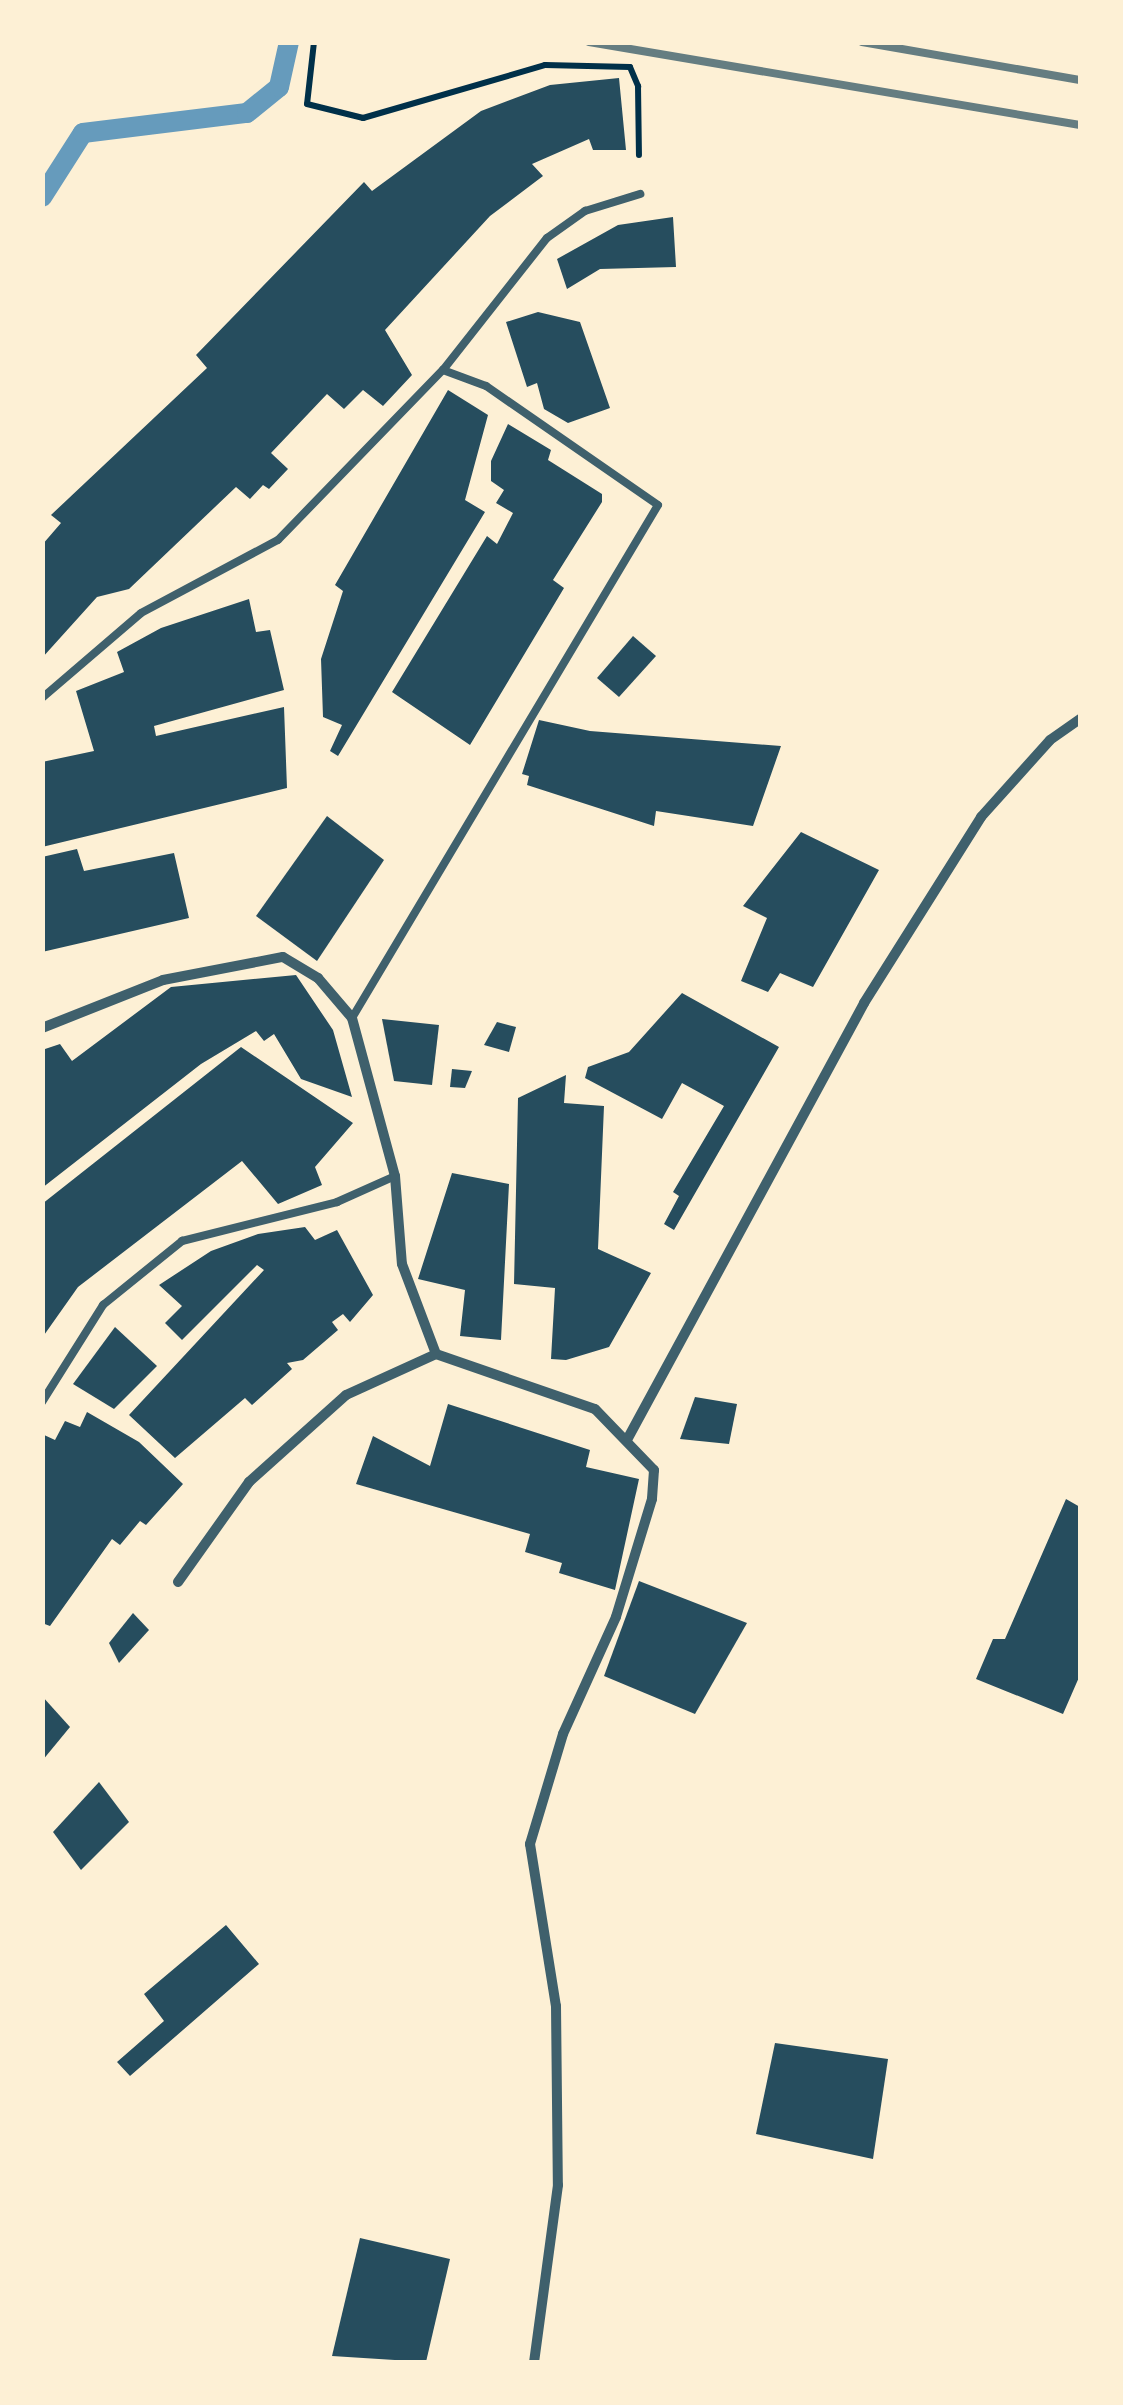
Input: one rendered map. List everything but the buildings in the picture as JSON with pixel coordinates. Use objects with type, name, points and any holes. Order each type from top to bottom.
[{"type":"street","points":[[628,1438],[864,1003],[992,804],[1050,740],[1080,719]]},
{"type":"street","points":[[42,1028],[162,980],[283,957],[318,978],[352,1018],[394,1176],[402,1264],[436,1354]]},
{"type":"street","points":[[178,1582],[249,1482],[346,1396],[436,1354],[595,1409],[628,1438],[654,1470],[652,1500],[616,1617],[563,1734],[530,1844],[556,2006],[558,2185],[534,2362]]},
{"type":"lane","points":[[42,698],[141,614],[278,540],[444,370],[547,238],[585,211],[640,194]]},
{"type":"lane","points":[[352,1018],[658,505],[486,386],[444,370]]},
{"type":"lane","points":[[42,1402],[103,1305],[182,1240],[338,1202],[394,1176]]},
{"type":"path","points":[[314,42],[307,104],[364,118],[545,65],[630,67],[638,86],[640,194]]},
{"type":"waterway","points":[[42,197],[83,133],[247,113],[279,87],[289,42]]},
{"type":"railway","points":[[589,42],[1080,125]]},
{"type":"railway","points":[[862,42],[1080,80]]}]
